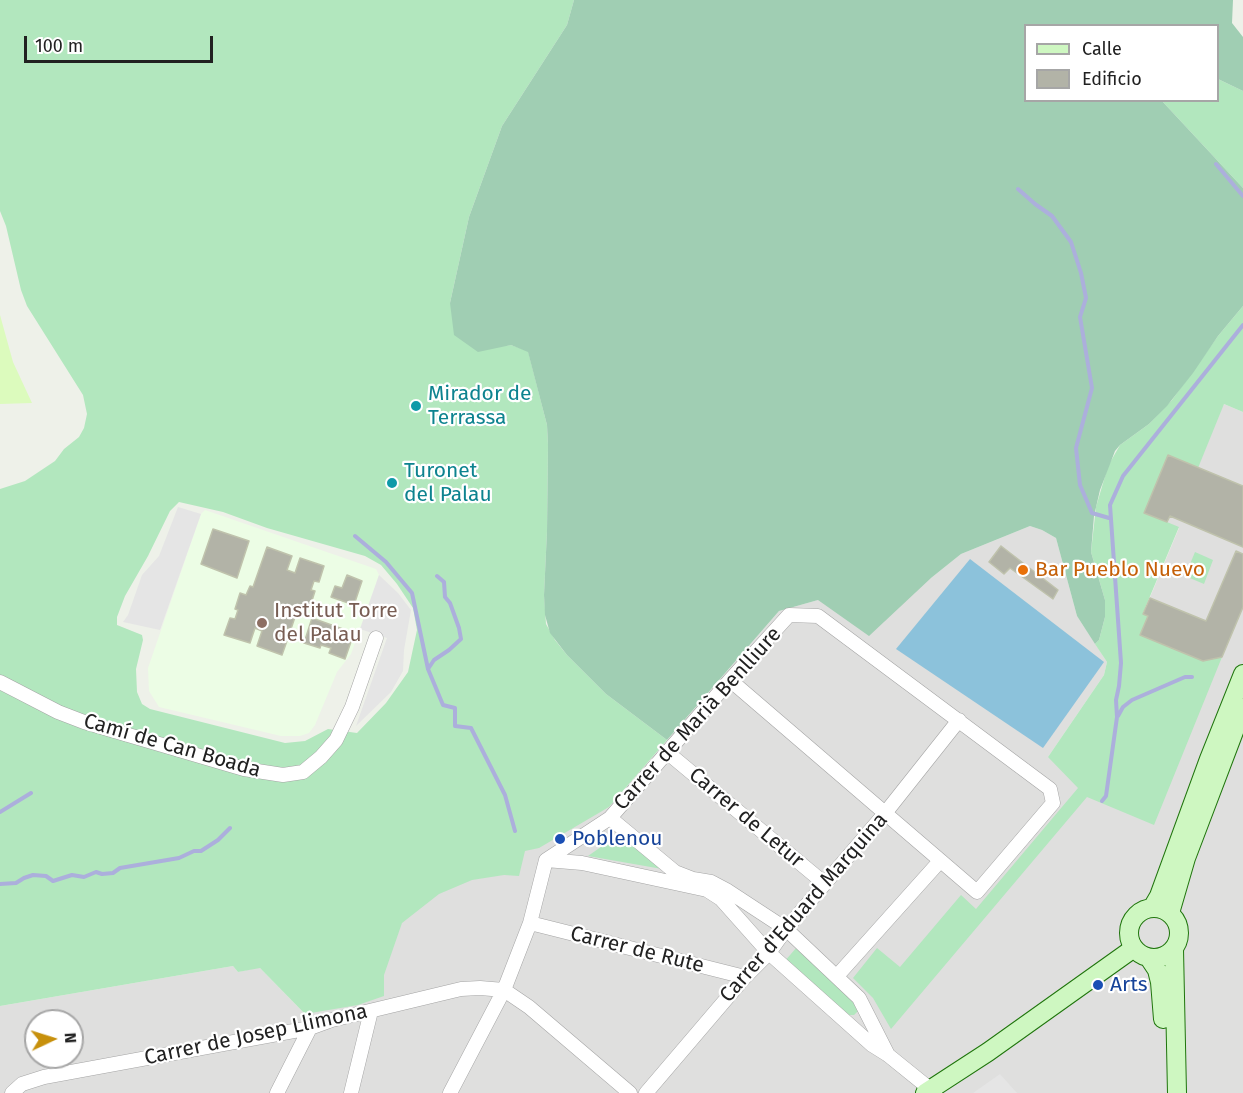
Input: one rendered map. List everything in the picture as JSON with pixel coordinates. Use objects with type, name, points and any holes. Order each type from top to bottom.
[{"type":"street","name":"Carrer de Marià Benlliure","points":[[546,860],[610,818],[789,615],[818,616],[959,720]]},
{"type":"street","name":"Camí de Can Boada","points":[[0,682],[58,712],[84,722],[261,773],[283,775],[303,772],[336,740],[352,707],[376,638]]},
{"type":"street","points":[[1152,908],[1159,896],[1243,674]]},
{"type":"street","points":[[730,680],[977,892],[1053,803],[1050,789],[959,720]]},
{"type":"street","points":[[1170,913],[1186,858],[1243,708]]},
{"type":"street","name":"Carrer d'Eduard Marquina","points":[[646,1093],[745,977],[769,953],[786,929],[886,812],[959,720]]},
{"type":"street","name":"Carrer de Letur","points":[[668,753],[824,883]]},
{"type":"street","points":[[610,818],[675,872],[693,879],[711,882],[786,929],[859,998],[888,1055]]},
{"type":"street","points":[[450,1093],[504,990],[530,923],[546,860],[582,863],[707,890],[721,899],[769,953],[872,1046],[888,1055],[930,1092],[1142,953],[1162,957],[1173,950]]},
{"type":"street","points":[[837,976],[940,861]]},
{"type":"street","points":[[1166,1093],[1157,969],[1129,936],[1130,925],[1141,911],[1152,908],[1170,913],[1179,930],[1179,937],[1173,950],[1177,1093]]},
{"type":"street","name":"Carrer de Rute","points":[[530,923],[745,977]]},
{"type":"street","name":"Carrer de Josep Llimona","points":[[12,1093],[22,1084],[44,1077],[310,1028],[461,989],[504,990]]},
{"type":"street","points":[[504,990],[529,1007],[630,1093]]},
{"type":"street","points":[[845,1020],[859,1019],[864,1007]]},
{"type":"street","points":[[351,1093],[371,1011]]},
{"type":"street","points":[[277,1093],[310,1028]]},
{"type":"shaded area","points":[[0,0],[574,0],[567,25],[502,126],[469,217],[450,303],[502,346],[511,345],[528,351],[547,425],[547,531],[544,595],[546,624],[567,655],[606,694],[667,740],[609,807],[539,848],[525,851],[519,876],[504,875],[472,880],[439,894],[402,923],[384,975],[384,996],[358,1005],[305,1014],[260,968],[238,972],[233,966],[0,1006],[0,489],[25,481],[55,461],[64,449],[79,437],[87,414],[83,395],[27,306],[0,211]],"holes":[[[179,502],[223,512],[267,528],[365,556],[381,565],[413,608],[417,630],[408,672],[386,703],[357,733],[328,729],[305,741],[285,743],[150,709],[142,704],[137,692],[136,669],[143,640],[142,635],[117,625],[117,617],[125,596],[170,511]]]},
{"type":"shaded area","points":[[574,0],[1233,0],[1232,23],[1243,37],[1243,91],[1219,79],[1219,24],[1024,24],[1024,102],[1163,102],[1243,188],[1243,306],[1167,406],[1149,424],[1115,451],[1100,490],[1094,516],[1091,552],[1105,600],[1105,617],[1099,640],[1095,644],[1077,616],[1056,538],[1030,526],[961,554],[931,578],[869,636],[818,600],[779,611],[667,740],[606,694],[567,655],[550,633],[545,615],[547,425],[528,352],[511,345],[478,352],[454,335],[450,303],[469,217],[502,126],[567,25]]},
{"type":"shaded area","points":[[1219,79],[1243,91],[1243,188],[1163,102],[1219,102]]},
{"type":"shaded area","points":[[1243,306],[1243,412],[1224,404],[1198,468],[1145,513],[1179,527],[1143,613],[1148,616],[1140,635],[1203,661],[1222,657],[1154,825],[1087,797],[891,1029],[873,998],[853,978],[877,948],[900,967],[961,895],[976,909],[1078,788],[1048,757],[1104,675],[1107,662],[1095,644],[1099,640],[1105,617],[1105,600],[1091,552],[1096,507],[1108,466],[1120,445],[1149,424],[1172,400],[1218,336]]},
{"type":"shaded area","points":[[1224,404],[1243,412],[1243,1093],[0,1093],[0,1006],[233,966],[238,972],[259,967],[305,1014],[385,910],[609,807],[779,611],[818,600],[931,578],[961,554],[1030,526],[1056,538],[1077,616],[1107,662],[1104,675],[1048,757],[1221,657],[1203,661],[1140,635],[1143,614],[1179,528],[1144,513]]},
{"type":"shaded area","points":[[178,507],[201,514],[160,630],[123,622],[128,615],[142,575],[159,556]]},
{"type":"shaded area","name":"Institut Torre del Palau","points":[[205,510],[376,569],[379,575],[351,654],[337,672],[315,725],[309,733],[300,736],[281,736],[159,707],[149,691],[148,668],[201,514]]},
{"type":"shaded area","points":[[1195,552],[1213,560],[1204,584],[1185,576]]},
{"type":"shaded area","points":[[970,559],[1104,662],[1043,748],[896,649]]},
{"type":"shaded area","points":[[379,575],[398,593],[411,610],[403,671],[391,692],[356,726],[387,638],[360,629]]},
{"type":"shaded area","points":[[621,833],[662,869],[588,856]]},
{"type":"shaded area","points":[[797,947],[856,999],[859,1010],[854,1015],[848,1015],[784,962]]},
{"type":"shaded area","points":[[1000,1074],[1017,1093],[973,1093]]},
{"type":"sand","points":[[0,315],[13,362],[32,403],[0,404]]},
{"type":"building","points":[[1168,455],[1243,486],[1243,547],[1170,516],[1167,522],[1144,513]]},
{"type":"building","points":[[213,529],[249,541],[237,578],[201,564]]},
{"type":"building","points":[[1001,546],[1058,590],[1053,599],[1010,568],[1004,574],[989,562]]},
{"type":"building","points":[[267,547],[292,556],[287,570],[295,573],[300,558],[324,566],[319,582],[314,581],[311,590],[315,591],[310,607],[303,605],[300,615],[296,614],[291,629],[286,628],[283,636],[288,638],[282,655],[257,646],[262,631],[255,628],[250,643],[224,635],[230,618],[235,619],[238,610],[235,609],[240,593],[246,595],[250,586],[253,587]]},
{"type":"building","points":[[1236,551],[1243,554],[1243,607],[1222,657],[1203,661],[1140,635],[1148,616],[1143,614],[1150,598],[1206,621]]},
{"type":"building","points":[[347,575],[362,581],[354,605],[331,597],[335,586],[342,588]]},
{"type":"building","points":[[312,618],[354,633],[345,659],[329,653],[331,648],[321,645],[320,648],[304,643]]},
{"type":"waterway","points":[[1216,164],[1243,196]]},
{"type":"waterway","points":[[1018,189],[1052,216],[1071,242],[1081,273],[1086,298],[1080,317],[1092,388],[1076,448],[1080,485],[1092,513],[1109,518]]},
{"type":"waterway","points":[[1102,801],[1106,796],[1117,717],[1116,700],[1121,663],[1110,505],[1123,476],[1243,325]]},
{"type":"waterway","points":[[355,536],[386,562],[412,593],[428,669],[443,705],[455,708],[455,726],[471,728],[505,795],[515,831]]},
{"type":"waterway","points":[[428,669],[434,660],[461,639],[450,603],[445,597],[444,582],[437,576]]},
{"type":"waterway","points":[[1118,716],[1123,707],[1132,700],[1185,677],[1192,677]]},
{"type":"waterway","points":[[0,812],[31,793]]},
{"type":"waterway","points":[[0,884],[16,883],[33,875],[46,876],[53,881],[72,875],[84,877],[96,872],[113,873],[120,868],[179,858],[194,851],[201,851],[218,840],[230,828]]},
{"type":"place","name":"Mirador de Terrassa","points":[[416,406]]},
{"type":"place","name":"Turonet del Palau","points":[[392,483]]},
{"type":"place","name":"Bar Pueblo Nuevo","points":[[1023,570]]},
{"type":"place","name":"Institut Torre del Palau","points":[[262,623]]},
{"type":"place","name":"Poblenou","points":[[560,839]]},
{"type":"place","name":"Arts","points":[[1098,985]]}]
